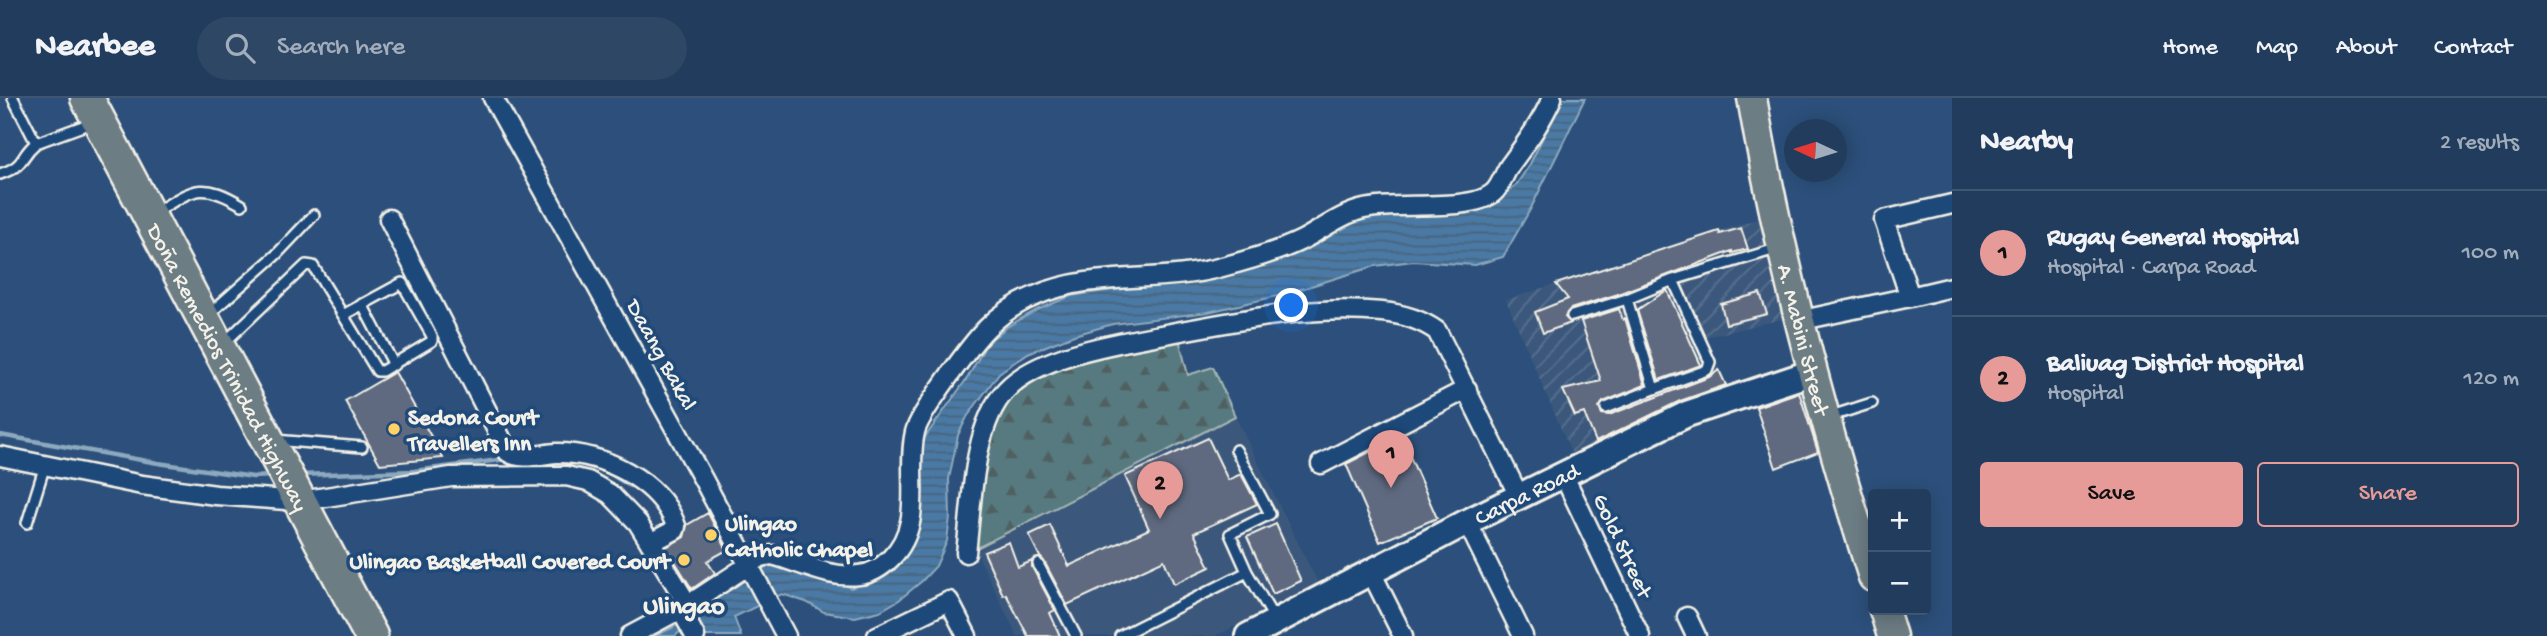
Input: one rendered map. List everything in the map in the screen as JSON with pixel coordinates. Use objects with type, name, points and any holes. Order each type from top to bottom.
[{"type":"highway","name":"Doña Remedios Trinidad Highway","points":[[93,109],[371,636]]},
{"type":"main road","name":"A. Mabini Street","points":[[1752,98],[1780,248],[1798,321],[1868,560]]},
{"type":"main road","points":[[1886,615],[1892,636]]},
{"type":"street","name":"Daang Bakal","points":[[493,98],[703,479],[786,636]]},
{"type":"street","points":[[630,636],[688,620],[750,569],[761,556],[772,555],[834,574],[859,575],[881,568],[900,549],[910,529],[915,430],[978,339],[1009,309],[1035,295],[1070,284],[1098,279],[1179,275],[1222,267],[1300,241],[1339,218],[1364,209],[1466,203],[1493,193],[1533,135],[1552,98]]},
{"type":"street","points":[[1910,297],[1884,220],[1952,204]]},
{"type":"street","points":[[389,219],[508,452],[520,457],[558,453],[582,455],[607,463],[630,475],[657,496],[670,511],[676,526],[675,530],[650,543]]},
{"type":"street","points":[[1798,321],[1952,287]]},
{"type":"street","points":[[967,553],[978,461],[997,401],[1008,388],[1033,371],[1088,348],[1271,314],[1328,309],[1383,312],[1407,316],[1437,331],[1519,496]]},
{"type":"street","name":"Carpa Road","points":[[1248,636],[1279,629],[1371,572],[1686,414],[1813,372]]},
{"type":"street","points":[[1321,464],[1467,389]]},
{"type":"street","points":[[0,456],[142,485],[216,495],[299,497],[451,477],[566,477],[588,481],[610,494],[638,523],[688,620]]},
{"type":"street","name":"Gold Street","points":[[1563,474],[1640,636]]},
{"type":"street","points":[[1467,522],[1523,636]]},
{"type":"street","points":[[1371,572],[1403,636]]},
{"type":"street","points":[[877,636],[949,601],[967,636]]},
{"type":"street","points":[[1687,617],[1696,636]]},
{"type":"lane","points":[[13,98],[36,144]]},
{"type":"lane","points":[[0,174],[22,163],[29,149],[36,144],[93,109]]},
{"type":"lane","points":[[149,215],[192,191],[221,193],[242,205]]},
{"type":"lane","points":[[204,319],[276,256],[314,215]]},
{"type":"lane","points":[[1572,316],[1628,299],[1673,280],[1780,248]]},
{"type":"lane","points":[[220,348],[306,265],[313,266],[342,315],[377,371],[394,365],[432,341],[402,284],[342,315]]},
{"type":"lane","points":[[1606,408],[1707,370],[1710,362],[1673,280]]},
{"type":"lane","points":[[1628,299],[1654,389]]},
{"type":"lane","points":[[362,304],[394,365]]},
{"type":"lane","points":[[1826,418],[1872,403]]},
{"type":"lane","points":[[274,450],[362,447]]},
{"type":"lane","points":[[1236,450],[1270,514],[1230,534],[1247,572],[1279,629]]},
{"type":"lane","points":[[27,523],[45,465]]},
{"type":"lane","points":[[1038,564],[1076,636]]},
{"type":"lane","points":[[1120,636],[1247,572]]},
{"type":"shaded area","points":[[1562,98],[1585,98],[1531,208],[1503,257],[1475,265],[1413,261],[1375,266],[1282,295],[1208,312],[1113,324],[1074,335],[1028,353],[999,373],[967,417],[958,435],[949,479],[950,517],[947,541],[936,566],[899,600],[880,611],[855,617],[824,612],[806,602],[782,594],[734,617],[741,636],[701,636],[696,627],[681,631],[675,636],[655,636],[691,619],[708,602],[765,565],[777,563],[796,567],[851,588],[881,577],[911,548],[921,523],[919,494],[923,440],[968,377],[987,343],[1008,326],[1071,296],[1242,271],[1272,263],[1353,221],[1368,216],[1471,211],[1502,196],[1516,185],[1530,164]]},
{"type":"shaded area","points":[[1760,218],[1787,318],[1706,337],[1728,390],[1573,457],[1506,300]]},
{"type":"shaded area","points":[[1235,416],[1319,585],[1215,636],[1017,636],[975,549]]},
{"type":"green space","points":[[1178,335],[1188,375],[1213,367],[1235,416],[975,549],[971,488],[1001,397],[1058,368],[1124,342]]},
{"type":"building","points":[[1741,228],[1748,249],[1732,251],[1570,309],[1565,317],[1571,323],[1543,333],[1535,312],[1568,299],[1556,284],[1719,231],[1720,234]]},
{"type":"building","points":[[1667,290],[1701,365],[1659,380],[1637,310]]},
{"type":"building","points":[[1760,293],[1767,314],[1726,324],[1721,304]]},
{"type":"building","points":[[1619,309],[1623,320],[1625,318],[1645,385],[1603,402],[1599,408],[1602,414],[1609,415],[1709,377],[1719,370],[1726,385],[1680,401],[1596,442],[1584,413],[1575,416],[1563,390],[1601,381],[1581,321]]},
{"type":"building","name":"Sedona Court Travellers Inn","points":[[395,372],[443,458],[380,464],[345,401]]},
{"type":"building","points":[[1799,392],[1818,452],[1776,468],[1756,407]]},
{"type":"building","points":[[1401,436],[1437,518],[1380,542],[1346,464]]},
{"type":"building","points":[[1208,438],[1228,480],[1241,474],[1257,504],[1194,533],[1210,567],[1174,584],[1164,560],[1067,605],[1029,535],[1050,525],[1069,566],[1149,529],[1125,476]]},
{"type":"building","points":[[708,513],[727,550],[707,561],[715,573],[692,589],[666,547],[684,537],[687,525]]},
{"type":"building","points":[[1276,524],[1301,581],[1273,594],[1247,537]]},
{"type":"building","points":[[1009,542],[1018,567],[1032,561],[1032,567],[1055,610],[1050,613],[1060,636],[1028,636],[1006,594],[1003,595],[984,552]]},
{"type":"waterway","points":[[0,435],[158,463],[253,477],[273,476]]},
{"type":"waterway","points":[[299,475],[414,471],[507,459]]},
{"type":"waterway","points":[[604,470],[630,486]]},
{"type":"place","name":"Sedona Court Travellers Inn","points":[[394,429]]},
{"type":"place","name":"Rugay General Hospital","points":[[1391,488]]},
{"type":"place","name":"Baliuag District Hospital","points":[[1160,519]]},
{"type":"place","name":"Ulingao Catholic Chapel","points":[[711,535]]},
{"type":"place","name":"Ulingao Basketball Covered Court","points":[[684,560]]},
{"type":"district","name":"Ulingao","points":[[684,604]]}]
